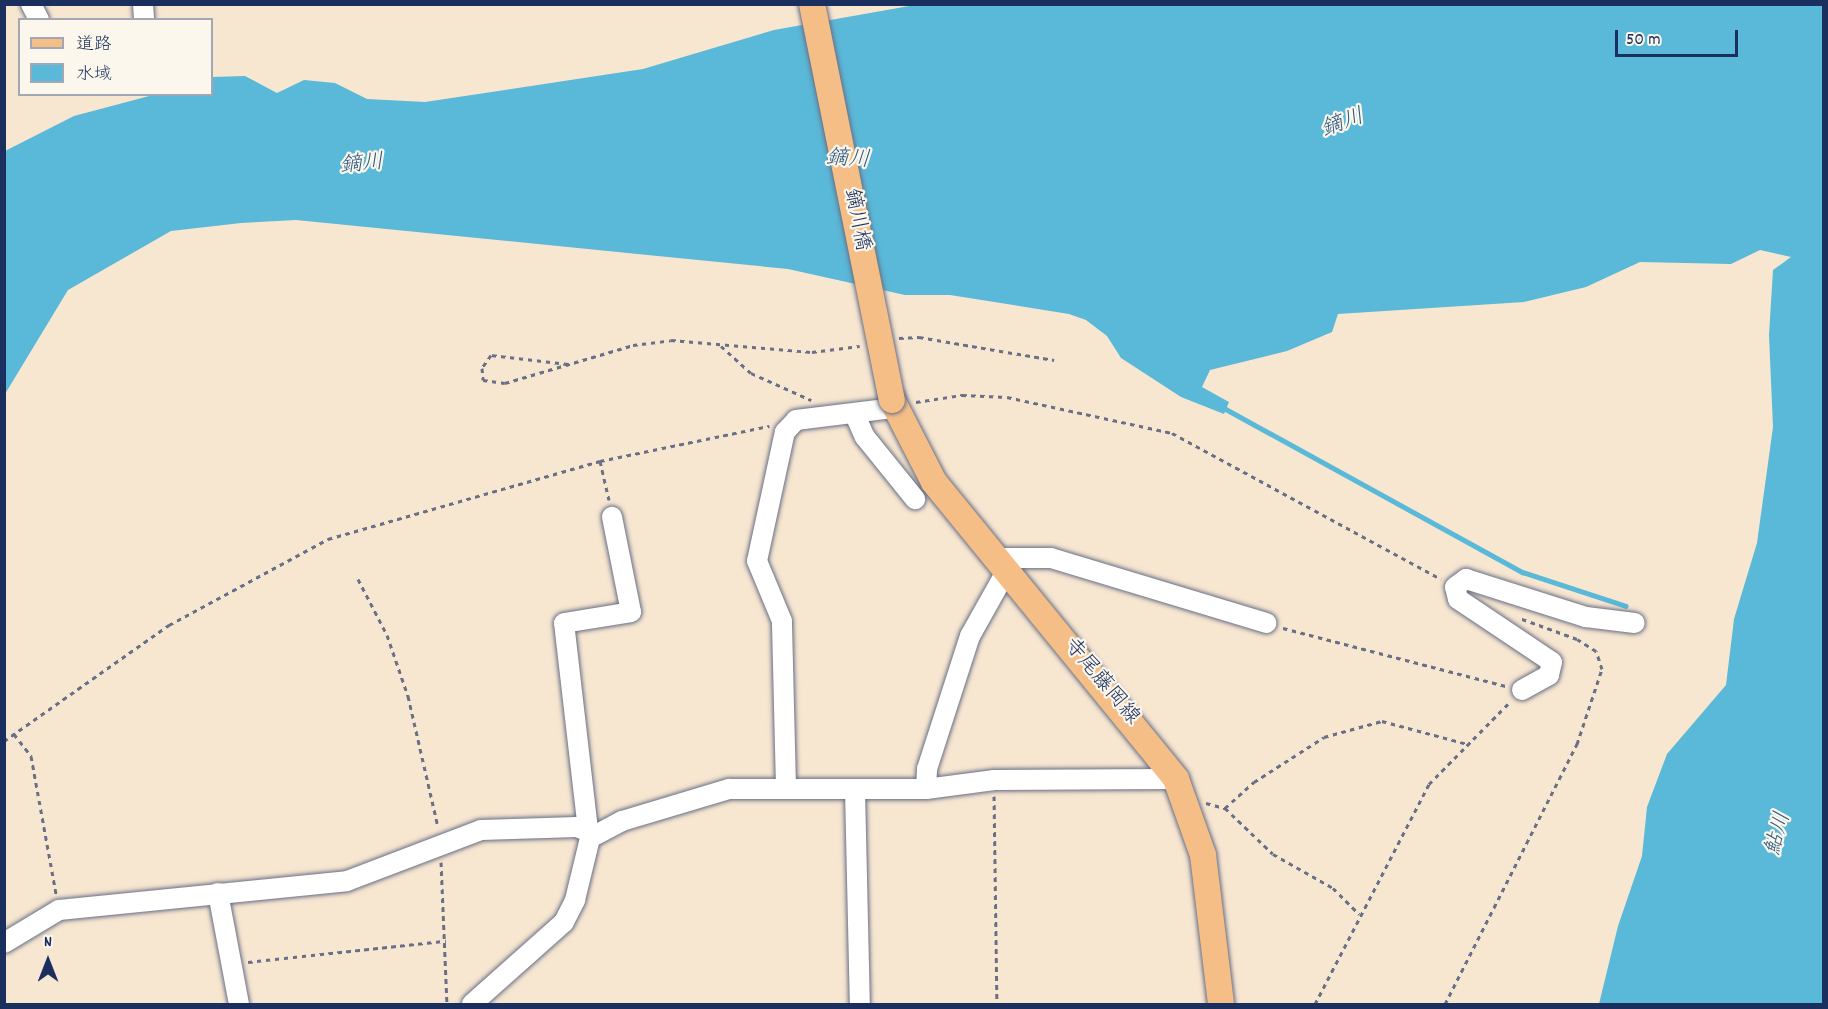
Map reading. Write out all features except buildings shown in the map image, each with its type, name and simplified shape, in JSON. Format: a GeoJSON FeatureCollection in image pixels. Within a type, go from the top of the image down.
{"type":"FeatureCollection","features":[{"type":"Feature","properties":{"kind":"main road","name":"鏑川橋"},"geometry":{"type":"LineString","coordinates":[[812,4],[893,404]]}},
{"type":"Feature","properties":{"kind":"main road","name":"寺尾藤岡線"},"geometry":{"type":"LineString","coordinates":[[893,404],[934,482],[1176,779],[1203,855],[1221,1005]]}},
{"type":"Feature","properties":{"kind":"street"},"geometry":{"type":"LineString","coordinates":[[31,4],[38,18]]}},
{"type":"Feature","properties":{"kind":"street"},"geometry":{"type":"LineString","coordinates":[[786,788],[782,621],[757,561],[762,523],[791,425],[855,415],[893,404]]}},
{"type":"Feature","properties":{"kind":"street"},"geometry":{"type":"LineString","coordinates":[[855,415],[865,437],[915,499]]}},
{"type":"Feature","properties":{"kind":"street"},"geometry":{"type":"LineString","coordinates":[[472,1005],[564,922],[591,832],[564,622],[631,612],[612,517]]}},
{"type":"Feature","properties":{"kind":"street"},"geometry":{"type":"LineString","coordinates":[[926,789],[927,769],[970,636],[1002,564],[1051,558],[1266,623]]}},
{"type":"Feature","properties":{"kind":"street"},"geometry":{"type":"LineString","coordinates":[[1522,690],[1549,675],[1552,662],[1458,599],[1455,587],[1466,579],[1586,616],[1635,623]]}},
{"type":"Feature","properties":{"kind":"street"},"geometry":{"type":"LineString","coordinates":[[4,943],[59,910],[347,881],[441,844],[502,827],[591,832],[729,789],[926,789],[994,780],[1176,779]]}},
{"type":"Feature","properties":{"kind":"street"},"geometry":{"type":"LineString","coordinates":[[855,790],[860,1005]]}},
{"type":"Feature","properties":{"kind":"street"},"geometry":{"type":"LineString","coordinates":[[218,893],[229,964],[239,1005]]}},
{"type":"Feature","properties":{"kind":"path"},"geometry":{"type":"LineString","coordinates":[[886,341],[919,337],[1054,360]]}},
{"type":"Feature","properties":{"kind":"path"},"geometry":{"type":"LineString","coordinates":[[568,364],[491,355],[482,368],[483,380],[505,382],[568,364],[671,340],[822,352],[865,345]]}},
{"type":"Feature","properties":{"kind":"path"},"geometry":{"type":"LineString","coordinates":[[720,345],[751,373],[817,402]]}},
{"type":"Feature","properties":{"kind":"path"},"geometry":{"type":"LineString","coordinates":[[893,404],[962,395],[1007,398],[1172,433],[1455,587]]}},
{"type":"Feature","properties":{"kind":"path"},"geometry":{"type":"LineString","coordinates":[[4,741],[169,625],[328,539],[600,461],[764,427]]}},
{"type":"Feature","properties":{"kind":"path"},"geometry":{"type":"LineString","coordinates":[[600,461],[606,489]]}},
{"type":"Feature","properties":{"kind":"path"},"geometry":{"type":"LineString","coordinates":[[358,579],[387,635],[408,696],[441,844],[447,1005]]}},
{"type":"Feature","properties":{"kind":"path"},"geometry":{"type":"LineString","coordinates":[[1445,1005],[1576,744],[1602,669],[1596,651],[1577,639],[1517,617]]}},
{"type":"Feature","properties":{"kind":"path"},"geometry":{"type":"LineString","coordinates":[[1266,623],[1522,690]]}},
{"type":"Feature","properties":{"kind":"path"},"geometry":{"type":"LineString","coordinates":[[1315,1005],[1359,914],[1429,784],[1522,690]]}},
{"type":"Feature","properties":{"kind":"path"},"geometry":{"type":"LineString","coordinates":[[1225,808],[1254,782],[1324,737],[1382,721],[1467,744]]}},
{"type":"Feature","properties":{"kind":"path"},"geometry":{"type":"LineString","coordinates":[[14,734],[32,756],[59,910]]}},
{"type":"Feature","properties":{"kind":"path"},"geometry":{"type":"LineString","coordinates":[[994,780],[997,1005]]}},
{"type":"Feature","properties":{"kind":"path"},"geometry":{"type":"LineString","coordinates":[[1186,803],[1225,808],[1273,854],[1333,888],[1359,914]]}},
{"type":"Feature","properties":{"kind":"path"},"geometry":{"type":"LineString","coordinates":[[229,964],[446,941]]}},
{"type":"Feature","properties":{"kind":"water"},"geometry":{"type":"Polygon","coordinates":[[[915,5],[1823,5],[1823,1004],[1599,1004],[1618,926],[1642,856],[1647,807],[1667,754],[1726,685],[1734,619],[1757,543],[1773,427],[1769,335],[1773,270],[1791,257],[1760,250],[1731,264],[1640,262],[1586,287],[1524,302],[1338,314],[1332,332],[1287,351],[1210,370],[1202,387],[1229,402],[1224,414],[1181,397],[1121,358],[1107,336],[1086,320],[1069,314],[950,295],[905,295],[788,269],[296,220],[241,223],[171,231],[68,290],[5,394],[5,151],[74,116],[149,96],[213,96],[213,77],[245,76],[277,93],[304,80],[335,83],[367,99],[425,102],[643,69],[774,30],[915,5]]]}},
{"type":"Feature","properties":{"kind":"waterway"},"geometry":{"type":"LineString","coordinates":[[1220,406],[1522,572],[1626,606]]}},
{"type":"Feature","properties":{"kind":"water label","name":"鏑川"},"geometry":{"type":"Point","coordinates":[1343,124]}},
{"type":"Feature","properties":{"kind":"water label","name":"鏑川"},"geometry":{"type":"Point","coordinates":[848,160]}},
{"type":"Feature","properties":{"kind":"water label","name":"鏑川"},"geometry":{"type":"Point","coordinates":[362,165]}},
{"type":"Feature","properties":{"kind":"water label","name":"鮎川"},"geometry":{"type":"Point","coordinates":[1779,834]}}]}
